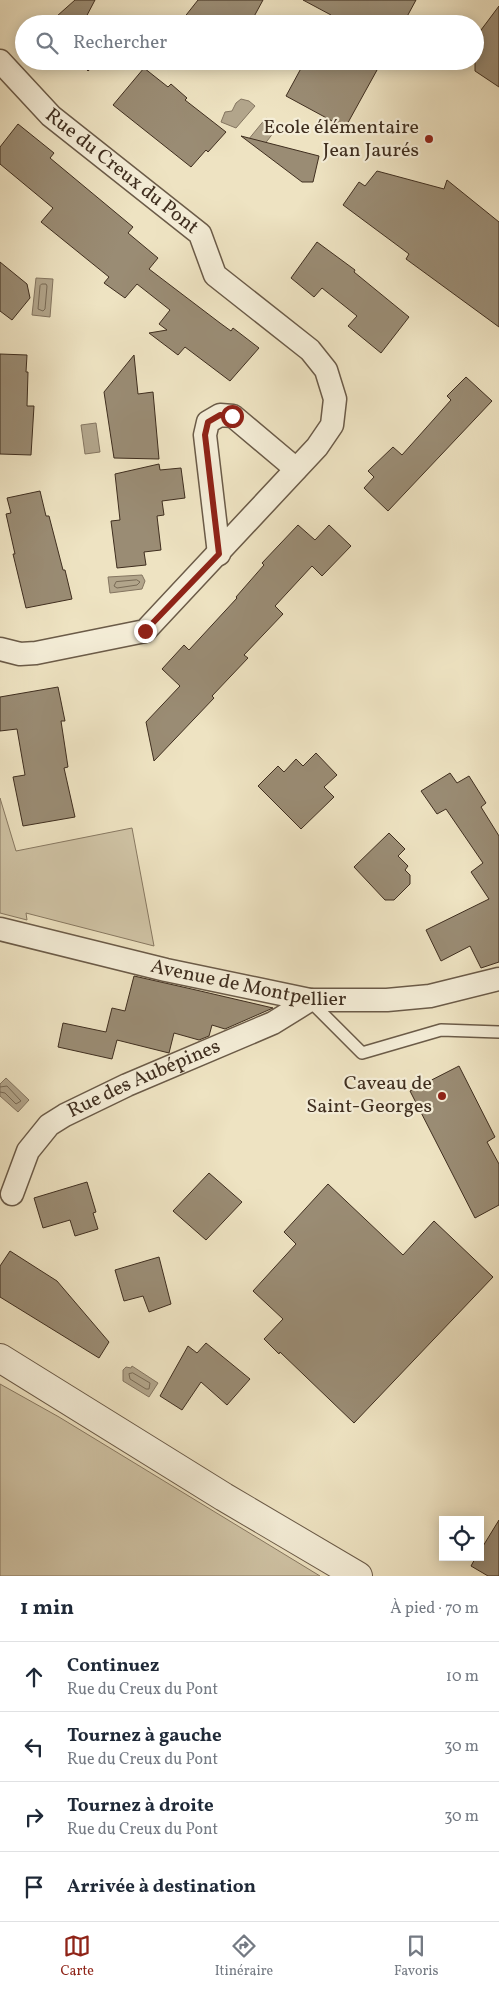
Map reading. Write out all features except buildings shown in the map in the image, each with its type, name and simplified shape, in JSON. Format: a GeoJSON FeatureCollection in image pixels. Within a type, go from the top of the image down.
{"type":"FeatureCollection","features":[{"type":"Feature","properties":{"kind":"street","name":"Rue du Creux du Pont"},"geometry":{"type":"LineString","coordinates":[[0,61],[51,116],[200,234],[215,275],[310,350],[326,370],[335,399],[332,425],[317,447],[145,631],[36,653],[20,654],[0,649]]}},
{"type":"Feature","properties":{"kind":"street"},"geometry":{"type":"LineString","coordinates":[[219,554],[205,435],[208,422],[220,415],[232,416],[296,469]]}},
{"type":"Feature","properties":{"kind":"street","name":"Avenue de Montpellier"},"geometry":{"type":"LineString","coordinates":[[0,929],[166,970],[310,1000],[387,1000],[430,996],[499,979]]}},
{"type":"Feature","properties":{"kind":"street","name":"Rue des Aubépines"},"geometry":{"type":"LineString","coordinates":[[12,1194],[28,1151],[49,1125],[65,1115],[127,1085],[273,1023],[310,1000]]}},
{"type":"Feature","properties":{"kind":"street"},"geometry":{"type":"LineString","coordinates":[[0,1358],[224,1497],[358,1576]]}},
{"type":"Feature","properties":{"kind":"lane"},"geometry":{"type":"LineString","coordinates":[[310,1000],[362,1053],[442,1030],[499,1032]]}},
{"type":"Feature","properties":{"kind":"shaded area"},"geometry":{"type":"Polygon","coordinates":[[[0,798],[16,851],[132,828],[154,946],[26,913],[27,920],[0,913],[0,798]]]}},
{"type":"Feature","properties":{"kind":"shaded area"},"geometry":{"type":"Polygon","coordinates":[[[0,1384],[59,1417],[320,1576],[0,1576],[0,1384]]]}},
{"type":"Feature","properties":{"kind":"water"},"geometry":{"type":"Polygon","coordinates":[[[241,99],[249,101],[255,106],[236,128],[221,122],[225,112],[232,111],[236,103],[241,99]]]}},
{"type":"Feature","properties":{"kind":"water"},"geometry":{"type":"Polygon","coordinates":[[[266,118],[278,127],[260,150],[248,140],[266,118]]]}},
{"type":"Feature","properties":{"kind":"water"},"geometry":{"type":"Polygon","coordinates":[[[36,278],[53,279],[50,317],[32,315],[36,278]]]}},
{"type":"Feature","properties":{"kind":"water"},"geometry":{"type":"Polygon","coordinates":[[[96,423],[100,452],[85,454],[81,425],[96,423]]]}},
{"type":"Feature","properties":{"kind":"water"},"geometry":{"type":"Polygon","coordinates":[[[142,575],[145,581],[142,589],[110,593],[108,577],[142,575]]]}},
{"type":"Feature","properties":{"kind":"water"},"geometry":{"type":"Polygon","coordinates":[[[6,1078],[29,1100],[18,1112],[0,1096],[0,1084],[6,1078]]]}},
{"type":"Feature","properties":{"kind":"water"},"geometry":{"type":"Polygon","coordinates":[[[132,1366],[158,1383],[149,1397],[123,1381],[123,1370],[126,1367],[131,1368],[132,1366]]]}},
{"type":"Feature","properties":{"kind":"place","name":"Ecole élémentaire Jean Jaurés"},"geometry":{"type":"Point","coordinates":[429,139]}},
{"type":"Feature","properties":{"kind":"place","name":"Caveau de Saint-Georges"},"geometry":{"type":"Point","coordinates":[442,1096]}},
{"type":"Feature","properties":{"kind":"route"},"geometry":{"type":"LineString","coordinates":[[145,631],[219,554],[205,435],[208,422],[220,415],[232,416]]}}]}
